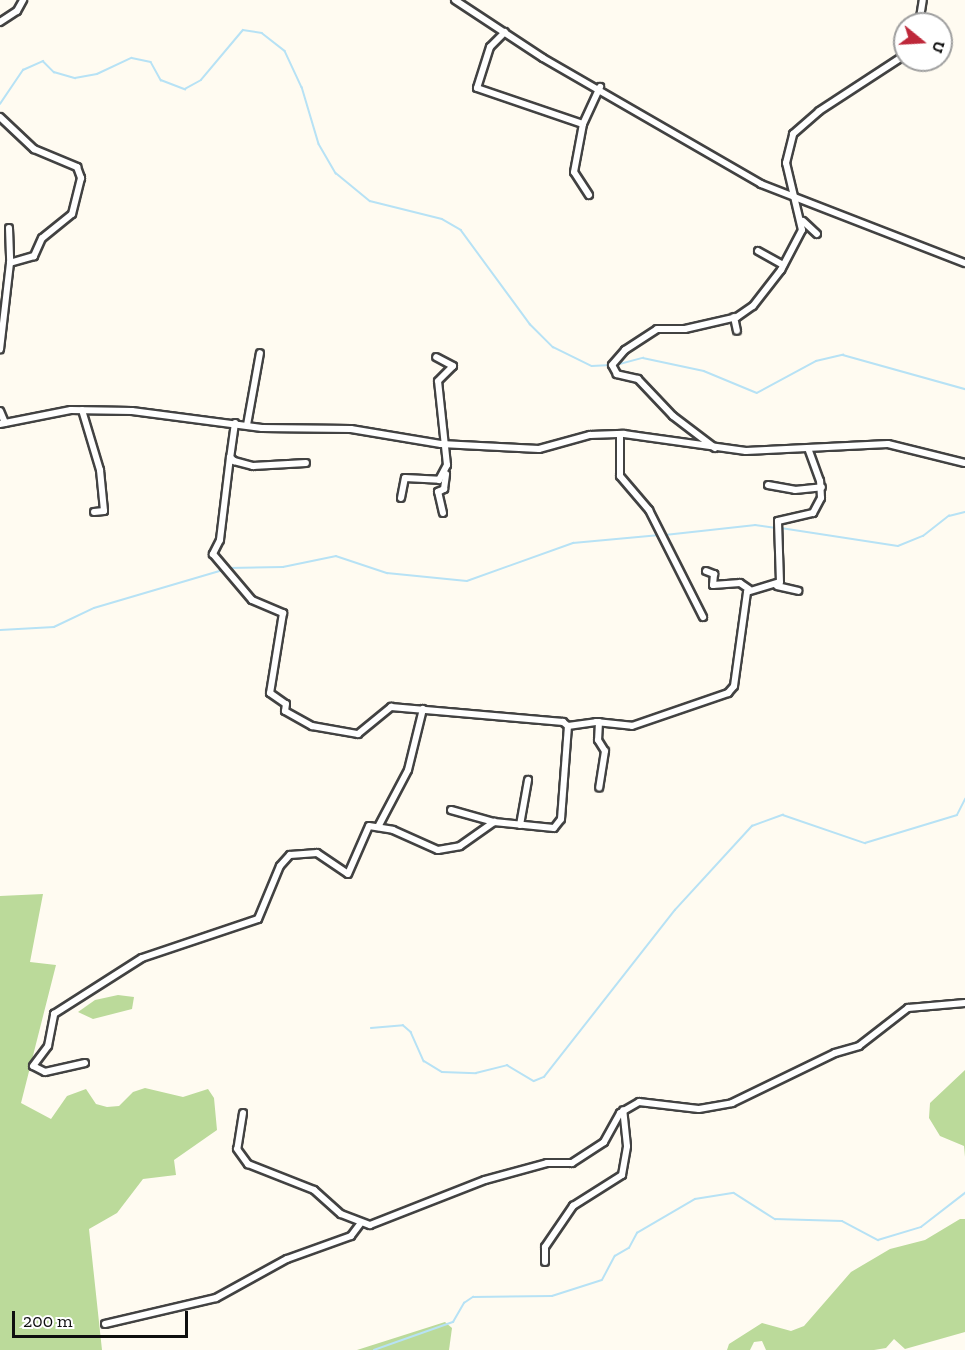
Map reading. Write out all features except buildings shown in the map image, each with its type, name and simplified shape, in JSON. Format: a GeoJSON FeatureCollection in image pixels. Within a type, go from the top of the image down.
{"type":"FeatureCollection","features":[{"type":"Feature","properties":{"kind":"street"},"geometry":{"type":"LineString","coordinates":[[0,22],[17,11],[23,0]]}},
{"type":"Feature","properties":{"kind":"street"},"geometry":{"type":"LineString","coordinates":[[456,0],[728,166],[794,197],[965,263]]}},
{"type":"Feature","properties":{"kind":"street"},"geometry":{"type":"LineString","coordinates":[[505,32],[490,47],[477,88],[583,124]]}},
{"type":"Feature","properties":{"kind":"street"},"geometry":{"type":"LineString","coordinates":[[817,234],[803,221],[794,197],[786,152],[793,134],[819,111],[893,63]]}},
{"type":"Feature","properties":{"kind":"street"},"geometry":{"type":"LineString","coordinates":[[589,195],[574,176],[583,124],[600,87]]}},
{"type":"Feature","properties":{"kind":"street"},"geometry":{"type":"LineString","coordinates":[[0,117],[34,149],[73,164],[81,173],[72,214],[42,238],[34,256],[10,263]]}},
{"type":"Feature","properties":{"kind":"street"},"geometry":{"type":"LineString","coordinates":[[716,449],[673,416],[638,379],[617,374],[612,365],[625,350],[657,329],[686,329],[734,317],[753,306],[783,265],[803,221]]}},
{"type":"Feature","properties":{"kind":"street"},"geometry":{"type":"LineString","coordinates":[[0,349],[10,263],[9,228]]}},
{"type":"Feature","properties":{"kind":"street"},"geometry":{"type":"LineString","coordinates":[[758,251],[783,265]]}},
{"type":"Feature","properties":{"kind":"street"},"geometry":{"type":"LineString","coordinates":[[734,317],[737,331]]}},
{"type":"Feature","properties":{"kind":"street"},"geometry":{"type":"LineString","coordinates":[[247,425],[260,353]]}},
{"type":"Feature","properties":{"kind":"street"},"geometry":{"type":"LineString","coordinates":[[436,357],[453,366],[438,381],[444,406],[441,444],[447,465],[444,489],[438,492],[443,513]]}},
{"type":"Feature","properties":{"kind":"street"},"geometry":{"type":"LineString","coordinates":[[82,410],[100,470],[104,511],[94,512]]}},
{"type":"Feature","properties":{"kind":"street"},"geometry":{"type":"LineString","coordinates":[[0,411],[3,423],[82,410],[247,425],[351,429],[441,444],[552,448],[590,435],[620,434],[716,449],[809,450],[888,444],[965,463]]}},
{"type":"Feature","properties":{"kind":"street"},"geometry":{"type":"LineString","coordinates":[[235,423],[220,540],[213,554],[252,600],[284,613],[270,693],[285,703],[288,713],[330,731],[360,734],[370,722],[381,720],[387,708],[423,709],[563,722],[568,726],[599,722],[639,726],[733,690],[748,589]]}},
{"type":"Feature","properties":{"kind":"street"},"geometry":{"type":"LineString","coordinates":[[620,434],[620,476],[650,510],[704,617]]}},
{"type":"Feature","properties":{"kind":"street"},"geometry":{"type":"LineString","coordinates":[[777,586],[781,577],[778,521],[813,513],[822,487],[809,450]]}},
{"type":"Feature","properties":{"kind":"street"},"geometry":{"type":"LineString","coordinates":[[230,457],[253,466],[306,463]]}},
{"type":"Feature","properties":{"kind":"street"},"geometry":{"type":"LineString","coordinates":[[401,498],[405,478],[440,480],[447,465]]}},
{"type":"Feature","properties":{"kind":"street"},"geometry":{"type":"LineString","coordinates":[[768,485],[795,490],[822,487]]}},
{"type":"Feature","properties":{"kind":"street"},"geometry":{"type":"LineString","coordinates":[[706,571],[714,574],[713,585],[740,583],[748,589],[777,586],[798,591]]}},
{"type":"Feature","properties":{"kind":"street"},"geometry":{"type":"LineString","coordinates":[[378,827],[408,770],[423,709]]}},
{"type":"Feature","properties":{"kind":"street"},"geometry":{"type":"LineString","coordinates":[[599,722],[598,740],[604,751],[599,788]]}},
{"type":"Feature","properties":{"kind":"street"},"geometry":{"type":"LineString","coordinates":[[451,810],[494,822],[546,829],[559,824],[568,726]]}},
{"type":"Feature","properties":{"kind":"street"},"geometry":{"type":"LineString","coordinates":[[520,825],[528,780]]}},
{"type":"Feature","properties":{"kind":"street"},"geometry":{"type":"LineString","coordinates":[[85,1063],[45,1072],[33,1066],[48,1046],[57,1012],[142,957],[258,919],[280,866],[290,855],[318,853],[348,874],[355,867],[366,828],[378,827],[424,847],[445,850],[460,846],[494,822]]}},
{"type":"Feature","properties":{"kind":"street"},"geometry":{"type":"LineString","coordinates":[[243,1113],[237,1149],[248,1164],[314,1190],[360,1224],[384,1222],[485,1180],[547,1163],[572,1163],[604,1142],[623,1110],[647,1102],[692,1109],[732,1103],[835,1053],[859,1046],[908,1008],[965,1003]]}},
{"type":"Feature","properties":{"kind":"street"},"geometry":{"type":"LineString","coordinates":[[545,1262],[545,1247],[573,1206],[622,1175],[627,1146],[623,1110]]}},
{"type":"Feature","properties":{"kind":"street"},"geometry":{"type":"LineString","coordinates":[[105,1324],[216,1298],[287,1259],[351,1236],[360,1224]]}},
{"type":"Feature","properties":{"kind":"green space"},"geometry":{"type":"Polygon","coordinates":[[[43,894],[30,962],[56,965],[21,1103],[51,1119],[67,1096],[86,1089],[96,1104],[107,1107],[119,1106],[133,1092],[145,1088],[183,1097],[208,1089],[214,1098],[217,1130],[174,1160],[176,1175],[143,1179],[117,1213],[89,1229],[102,1350],[0,1350],[0,896],[43,894]]]}},
{"type":"Feature","properties":{"kind":"green space"},"geometry":{"type":"Polygon","coordinates":[[[118,995],[134,997],[132,1009],[93,1019],[78,1012],[95,1000],[118,995]]]}},
{"type":"Feature","properties":{"kind":"green space"},"geometry":{"type":"Polygon","coordinates":[[[965,1070],[965,1157],[964,1146],[940,1136],[929,1118],[930,1103],[965,1070]]]}},
{"type":"Feature","properties":{"kind":"green space"},"geometry":{"type":"Polygon","coordinates":[[[960,1219],[965,1219],[965,1332],[905,1349],[894,1339],[886,1348],[874,1350],[766,1350],[762,1341],[754,1342],[750,1350],[727,1350],[729,1344],[762,1323],[791,1331],[804,1326],[851,1272],[890,1249],[925,1240],[960,1219]]]}},
{"type":"Feature","properties":{"kind":"green space"},"geometry":{"type":"Polygon","coordinates":[[[445,1322],[452,1328],[449,1350],[357,1350],[445,1322]]]}},
{"type":"Feature","properties":{"kind":"waterway"},"geometry":{"type":"LineString","coordinates":[[0,104],[23,70],[43,61],[54,72],[75,78],[97,74],[132,58],[151,62],[161,80],[185,89],[201,80],[243,30],[262,33],[285,51],[302,87],[319,144],[336,173],[370,201],[442,219],[461,230],[530,324],[553,347],[592,366],[611,365]]}},
{"type":"Feature","properties":{"kind":"waterway"},"geometry":{"type":"LineString","coordinates":[[616,365],[643,358],[704,371],[757,393],[816,361],[843,355],[965,389]]}},
{"type":"Feature","properties":{"kind":"waterway"},"geometry":{"type":"LineString","coordinates":[[781,528],[898,546],[923,536],[949,516],[965,512]]}},
{"type":"Feature","properties":{"kind":"waterway"},"geometry":{"type":"LineString","coordinates":[[665,535],[755,525],[776,528]]}},
{"type":"Feature","properties":{"kind":"waterway"},"geometry":{"type":"LineString","coordinates":[[227,568],[283,567],[336,556],[387,573],[467,581],[573,543],[660,535]]}},
{"type":"Feature","properties":{"kind":"waterway"},"geometry":{"type":"LineString","coordinates":[[0,630],[54,627],[94,608],[223,570]]}},
{"type":"Feature","properties":{"kind":"waterway"},"geometry":{"type":"LineString","coordinates":[[371,1028],[403,1025],[411,1032],[424,1061],[442,1072],[476,1073],[507,1065],[534,1081],[544,1077],[675,910],[752,826],[783,815],[865,843],[957,815],[965,799]]}},
{"type":"Feature","properties":{"kind":"waterway"},"geometry":{"type":"LineString","coordinates":[[374,1350],[453,1322],[464,1303],[473,1297],[552,1296],[602,1280],[615,1256],[629,1248],[637,1233],[695,1199],[734,1193],[775,1219],[842,1221],[878,1240],[921,1227],[965,1193]]}}]}
